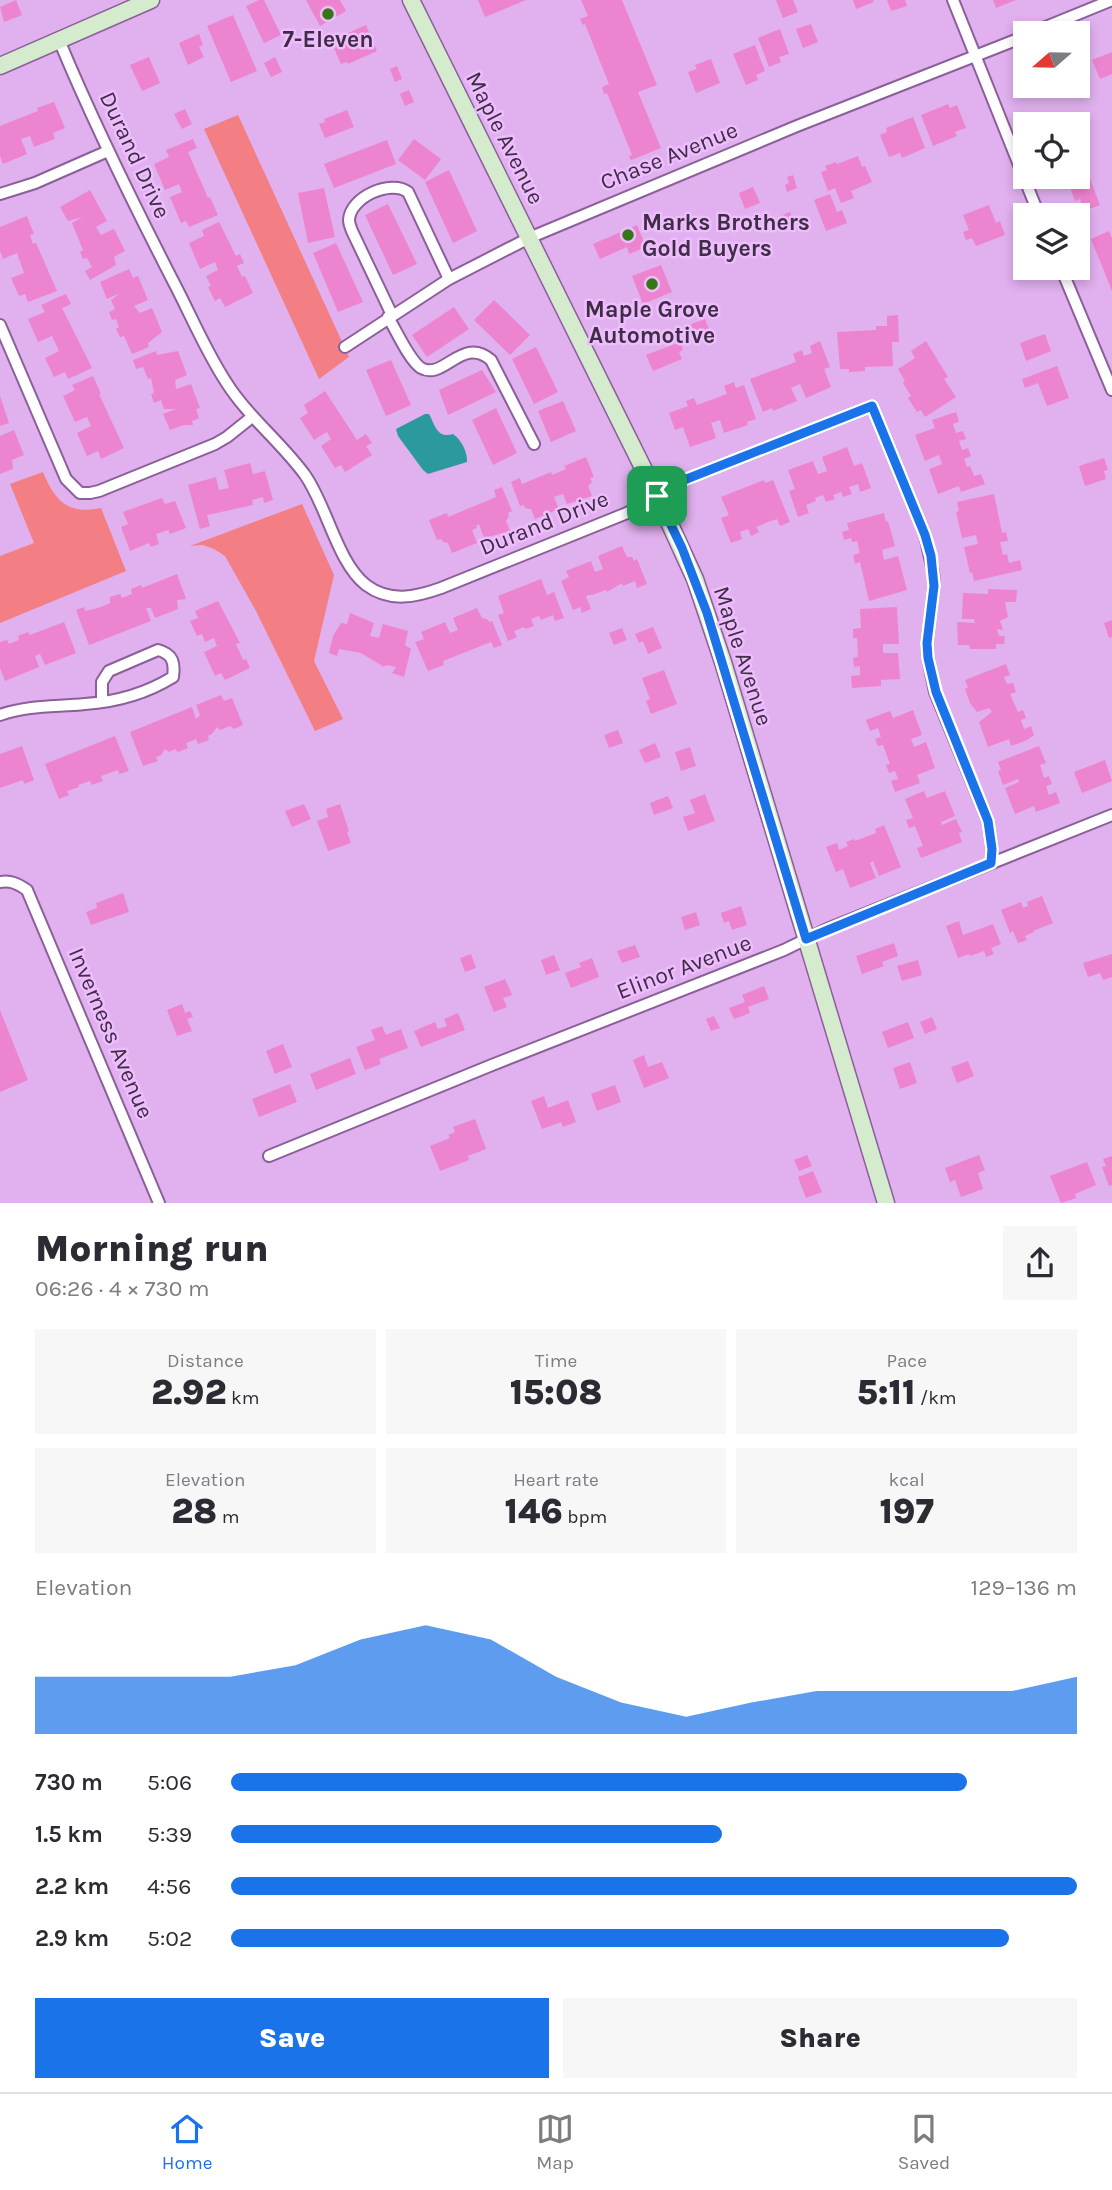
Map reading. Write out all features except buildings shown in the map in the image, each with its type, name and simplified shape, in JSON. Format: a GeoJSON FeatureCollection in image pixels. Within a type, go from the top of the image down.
{"type":"FeatureCollection","features":[{"type":"Feature","properties":{"kind":"main road"},"geometry":{"type":"LineString","coordinates":[[0,66],[151,0]]}},
{"type":"Feature","properties":{"kind":"main road","name":"Maple Avenue"},"geometry":{"type":"LineString","coordinates":[[411,0],[682,548],[707,613],[886,1203]]}},
{"type":"Feature","properties":{"kind":"street"},"geometry":{"type":"LineString","coordinates":[[953,0],[1034,203]]}},
{"type":"Feature","properties":{"kind":"street"},"geometry":{"type":"LineString","coordinates":[[1060,21],[1112,0]]}},
{"type":"Feature","properties":{"kind":"street","name":"Durand Drive"},"geometry":{"type":"LineString","coordinates":[[59,40],[108,151],[224,380],[252,417],[286,451],[306,476],[352,570],[373,590],[393,597],[413,597],[441,588],[627,513],[684,480],[872,406],[928,545],[934,586],[927,643],[930,673],[988,821],[991,863]]}},
{"type":"Feature","properties":{"kind":"street","name":"Chase Avenue"},"geometry":{"type":"LineString","coordinates":[[345,347],[449,279],[529,238],[797,126],[1013,41]]}},
{"type":"Feature","properties":{"kind":"street"},"geometry":{"type":"LineString","coordinates":[[0,194],[35,183],[108,151]]}},
{"type":"Feature","properties":{"kind":"street"},"geometry":{"type":"LineString","coordinates":[[449,279],[408,192],[397,187],[385,188],[360,201],[351,212],[349,220],[357,244],[412,357],[424,369],[433,369],[471,352],[485,355],[491,360],[534,444]]}},
{"type":"Feature","properties":{"kind":"street"},"geometry":{"type":"LineString","coordinates":[[1066,280],[1112,390]]}},
{"type":"Feature","properties":{"kind":"street"},"geometry":{"type":"LineString","coordinates":[[0,325],[66,478],[80,493],[99,491],[215,443],[252,417]]}},
{"type":"Feature","properties":{"kind":"street"},"geometry":{"type":"LineString","coordinates":[[0,715],[26,707],[102,702],[134,694],[173,677],[173,659],[159,650],[109,671],[102,682],[102,702]]}},
{"type":"Feature","properties":{"kind":"street","name":"Elinor Avenue"},"geometry":{"type":"LineString","coordinates":[[269,1156],[772,956],[806,939],[1112,815]]}},
{"type":"Feature","properties":{"kind":"street","name":"Inverness Avenue"},"geometry":{"type":"LineString","coordinates":[[0,881],[18,883],[27,890],[159,1203]]}},
{"type":"Feature","properties":{"kind":"shaded area"},"geometry":{"type":"Polygon","coordinates":[[[238,115],[349,357],[319,379],[204,129],[238,115]]]}},
{"type":"Feature","properties":{"kind":"shaded area"},"geometry":{"type":"Polygon","coordinates":[[[429,414],[440,433],[453,434],[459,439],[467,462],[428,474],[423,470],[398,436],[396,429],[429,414]]]}},
{"type":"Feature","properties":{"kind":"shaded area"},"geometry":{"type":"Polygon","coordinates":[[[43,472],[52,491],[64,504],[80,509],[101,508],[126,571],[0,623],[0,556],[34,543],[10,484],[43,472]]]}},
{"type":"Feature","properties":{"kind":"shaded area"},"geometry":{"type":"Polygon","coordinates":[[[302,504],[334,575],[314,661],[343,719],[315,731],[256,611],[225,556],[203,545],[190,546],[302,504]]]}},
{"type":"Feature","properties":{"kind":"place","name":"7-Eleven"},"geometry":{"type":"Point","coordinates":[328,14]}},
{"type":"Feature","properties":{"kind":"place","name":"Marks Brothers Gold Buyers"},"geometry":{"type":"Point","coordinates":[628,235]}},
{"type":"Feature","properties":{"kind":"place","name":"Maple Grove Automotive"},"geometry":{"type":"Point","coordinates":[652,284]}},
{"type":"Feature","properties":{"kind":"route"},"geometry":{"type":"LineString","coordinates":[[872,406],[925,535],[931,556],[934,586],[927,643],[930,673],[988,821],[991,863],[806,939],[707,613],[682,548],[657,496],[684,480],[872,406]]}}]}
